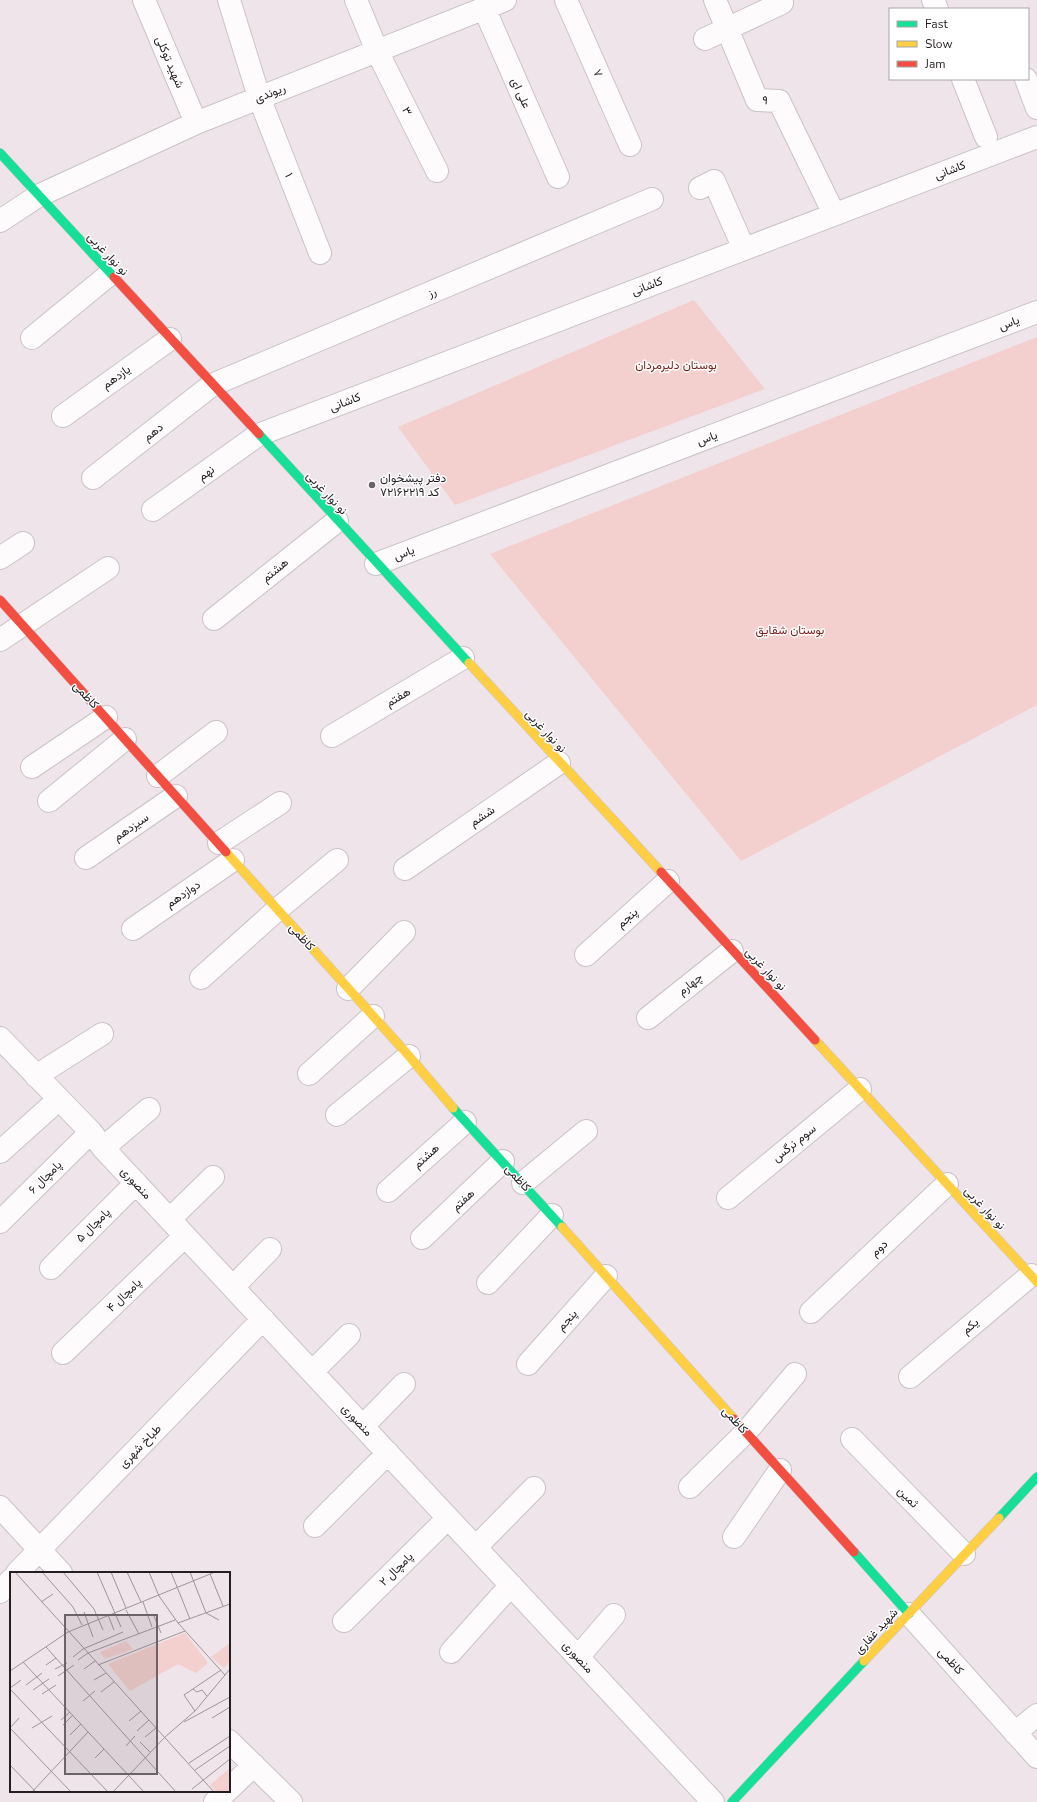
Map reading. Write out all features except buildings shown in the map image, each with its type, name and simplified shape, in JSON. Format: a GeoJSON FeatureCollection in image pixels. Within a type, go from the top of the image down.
{"type":"FeatureCollection","features":[{"type":"Feature","properties":{"kind":"street","name":"شهید توکلی"},"geometry":{"type":"LineString","coordinates":[[144,0],[196,123]]}},
{"type":"Feature","properties":{"kind":"street","name":"۱"},"geometry":{"type":"LineString","coordinates":[[229,0],[259,97],[320,253]]}},
{"type":"Feature","properties":{"kind":"street","name":"۳"},"geometry":{"type":"LineString","coordinates":[[356,0],[377,51],[437,171]]}},
{"type":"Feature","properties":{"kind":"street","name":"ریوندی"},"geometry":{"type":"LineString","coordinates":[[0,221],[38,196],[196,123],[505,0]]}},
{"type":"Feature","properties":{"kind":"street","name":"۷"},"geometry":{"type":"LineString","coordinates":[[566,0],[630,145]]}},
{"type":"Feature","properties":{"kind":"street","name":"۹"},"geometry":{"type":"LineString","coordinates":[[715,0],[757,100],[779,101],[834,214]]}},
{"type":"Feature","properties":{"kind":"street"},"geometry":{"type":"LineString","coordinates":[[705,39],[782,3]]}},
{"type":"Feature","properties":{"kind":"street","name":"علی ای"},"geometry":{"type":"LineString","coordinates":[[484,8],[558,177]]}},
{"type":"Feature","properties":{"kind":"street"},"geometry":{"type":"LineString","coordinates":[[963,80],[986,137]]}},
{"type":"Feature","properties":{"kind":"street"},"geometry":{"type":"LineString","coordinates":[[1026,80],[1037,108]]}},
{"type":"Feature","properties":{"kind":"street","name":"کاشانی"},"geometry":{"type":"LineString","coordinates":[[258,435],[1037,137]]}},
{"type":"Feature","properties":{"kind":"street","name":"نو نوار غربی"},"geometry":{"type":"LineString","coordinates":[[0,153],[1034,1279]]}},
{"type":"Feature","properties":{"kind":"street"},"geometry":{"type":"LineString","coordinates":[[700,188],[714,181],[744,249]]}},
{"type":"Feature","properties":{"kind":"street","name":"رز"},"geometry":{"type":"LineString","coordinates":[[212,385],[652,199]]}},
{"type":"Feature","properties":{"kind":"street"},"geometry":{"type":"LineString","coordinates":[[32,338],[110,274]]}},
{"type":"Feature","properties":{"kind":"street","name":"یاس"},"geometry":{"type":"LineString","coordinates":[[376,564],[1037,312]]}},
{"type":"Feature","properties":{"kind":"street","name":"یازدهم"},"geometry":{"type":"LineString","coordinates":[[63,416],[170,339]]}},
{"type":"Feature","properties":{"kind":"street","name":"دهم"},"geometry":{"type":"LineString","coordinates":[[93,478],[212,385]]}},
{"type":"Feature","properties":{"kind":"street","name":"نهم"},"geometry":{"type":"LineString","coordinates":[[154,510],[258,435]]}},
{"type":"Feature","properties":{"kind":"street","name":"هشتم"},"geometry":{"type":"LineString","coordinates":[[214,619],[337,521]]}},
{"type":"Feature","properties":{"kind":"street"},"geometry":{"type":"LineString","coordinates":[[0,558],[22,543]]}},
{"type":"Feature","properties":{"kind":"street"},"geometry":{"type":"LineString","coordinates":[[0,640],[108,568]]}},
{"type":"Feature","properties":{"kind":"street","name":"کاظمی"},"geometry":{"type":"LineString","coordinates":[[0,600],[409,1056],[465,1122],[552,1215],[1037,1757]]}},
{"type":"Feature","properties":{"kind":"street","name":"هفتم"},"geometry":{"type":"LineString","coordinates":[[332,736],[464,658]]}},
{"type":"Feature","properties":{"kind":"street"},"geometry":{"type":"LineString","coordinates":[[32,767],[106,717]]}},
{"type":"Feature","properties":{"kind":"street"},"geometry":{"type":"LineString","coordinates":[[158,776],[216,732]]}},
{"type":"Feature","properties":{"kind":"street"},"geometry":{"type":"LineString","coordinates":[[49,801],[125,739]]}},
{"type":"Feature","properties":{"kind":"street","name":"ششم"},"geometry":{"type":"LineString","coordinates":[[405,869],[560,763]]}},
{"type":"Feature","properties":{"kind":"street","name":"سیزدهم"},"geometry":{"type":"LineString","coordinates":[[86,858],[176,796]]}},
{"type":"Feature","properties":{"kind":"street"},"geometry":{"type":"LineString","coordinates":[[218,843],[280,802]]}},
{"type":"Feature","properties":{"kind":"street","name":"دوازدهم"},"geometry":{"type":"LineString","coordinates":[[133,929],[233,860]]}},
{"type":"Feature","properties":{"kind":"street"},"geometry":{"type":"LineString","coordinates":[[202,978],[278,909],[337,860]]}},
{"type":"Feature","properties":{"kind":"street","name":"پنجم"},"geometry":{"type":"LineString","coordinates":[[586,955],[668,881]]}},
{"type":"Feature","properties":{"kind":"street"},"geometry":{"type":"LineString","coordinates":[[348,989],[404,932]]}},
{"type":"Feature","properties":{"kind":"street","name":"چهارم"},"geometry":{"type":"LineString","coordinates":[[648,1018],[732,951]]}},
{"type":"Feature","properties":{"kind":"street"},"geometry":{"type":"LineString","coordinates":[[309,1074],[373,1016]]}},
{"type":"Feature","properties":{"kind":"street"},"geometry":{"type":"LineString","coordinates":[[36,1076],[102,1034]]}},
{"type":"Feature","properties":{"kind":"street","name":"منصوری"},"geometry":{"type":"LineString","coordinates":[[0,1038],[97,1140],[713,1802]]}},
{"type":"Feature","properties":{"kind":"street"},"geometry":{"type":"LineString","coordinates":[[337,1115],[409,1056]]}},
{"type":"Feature","properties":{"kind":"street","name":"سوم نرگس"},"geometry":{"type":"LineString","coordinates":[[728,1198],[860,1089]]}},
{"type":"Feature","properties":{"kind":"street"},"geometry":{"type":"LineString","coordinates":[[0,1152],[58,1100]]}},
{"type":"Feature","properties":{"kind":"street","name":"۶ پامچال"},"geometry":{"type":"LineString","coordinates":[[0,1222],[97,1140],[149,1109]]}},
{"type":"Feature","properties":{"kind":"street","name":"هشتم"},"geometry":{"type":"LineString","coordinates":[[388,1191],[465,1122]]}},
{"type":"Feature","properties":{"kind":"street"},"geometry":{"type":"LineString","coordinates":[[523,1183],[586,1131]]}},
{"type":"Feature","properties":{"kind":"street","name":"هفتم"},"geometry":{"type":"LineString","coordinates":[[422,1238],[503,1161]]}},
{"type":"Feature","properties":{"kind":"street"},"geometry":{"type":"LineString","coordinates":[[170,1219],[213,1177]]}},
{"type":"Feature","properties":{"kind":"street","name":"۵ پامچال"},"geometry":{"type":"LineString","coordinates":[[51,1268],[136,1183]]}},
{"type":"Feature","properties":{"kind":"street","name":"دوم"},"geometry":{"type":"LineString","coordinates":[[811,1312],[947,1184]]}},
{"type":"Feature","properties":{"kind":"street"},"geometry":{"type":"LineString","coordinates":[[488,1283],[552,1215]]}},
{"type":"Feature","properties":{"kind":"street","name":"پامچال ۴"},"geometry":{"type":"LineString","coordinates":[[63,1353],[185,1236]]}},
{"type":"Feature","properties":{"kind":"street"},"geometry":{"type":"LineString","coordinates":[[233,1287],[270,1249]]}},
{"type":"Feature","properties":{"kind":"street","name":"پنجم"},"geometry":{"type":"LineString","coordinates":[[528,1364],[606,1276]]}},
{"type":"Feature","properties":{"kind":"street","name":"یکم"},"geometry":{"type":"LineString","coordinates":[[910,1377],[1034,1279]]}},
{"type":"Feature","properties":{"kind":"street","name":"طباخ شهری"},"geometry":{"type":"LineString","coordinates":[[18,1572],[262,1319]]}},
{"type":"Feature","properties":{"kind":"street"},"geometry":{"type":"LineString","coordinates":[[312,1372],[349,1335]]}},
{"type":"Feature","properties":{"kind":"street"},"geometry":{"type":"LineString","coordinates":[[690,1487],[746,1432],[795,1374]]}},
{"type":"Feature","properties":{"kind":"street"},"geometry":{"type":"LineString","coordinates":[[362,1426],[404,1384]]}},
{"type":"Feature","properties":{"kind":"street","name":"ثمین"},"geometry":{"type":"LineString","coordinates":[[852,1439],[964,1554]]}},
{"type":"Feature","properties":{"kind":"street"},"geometry":{"type":"LineString","coordinates":[[315,1526],[388,1453]]}},
{"type":"Feature","properties":{"kind":"street"},"geometry":{"type":"LineString","coordinates":[[734,1537],[780,1470]]}},
{"type":"Feature","properties":{"kind":"street","name":"شهید غفاری"},"geometry":{"type":"LineString","coordinates":[[732,1802],[1037,1477]]}},
{"type":"Feature","properties":{"kind":"street"},"geometry":{"type":"LineString","coordinates":[[476,1547],[534,1488]]}},
{"type":"Feature","properties":{"kind":"street"},"geometry":{"type":"LineString","coordinates":[[0,1507],[60,1572]]}},
{"type":"Feature","properties":{"kind":"street","name":"۲ پامچال"},"geometry":{"type":"LineString","coordinates":[[344,1621],[448,1518]]}},
{"type":"Feature","properties":{"kind":"street"},"geometry":{"type":"LineString","coordinates":[[0,1592],[10,1581]]}},
{"type":"Feature","properties":{"kind":"street"},"geometry":{"type":"LineString","coordinates":[[451,1652],[511,1585]]}},
{"type":"Feature","properties":{"kind":"street"},"geometry":{"type":"LineString","coordinates":[[578,1657],[614,1615]]}},
{"type":"Feature","properties":{"kind":"street"},"geometry":{"type":"LineString","coordinates":[[1015,1733],[1037,1715]]}},
{"type":"Feature","properties":{"kind":"street"},"geometry":{"type":"LineString","coordinates":[[230,1742],[291,1802]]}},
{"type":"Feature","properties":{"kind":"street"},"geometry":{"type":"LineString","coordinates":[[230,1788],[254,1765]]}},
{"type":"Feature","properties":{"kind":"street"},"geometry":{"type":"LineString","coordinates":[[215,1802],[225,1792]]}},
{"type":"Feature","properties":{"kind":"green space","name":"بوستان دلیرمردان"},"geometry":{"type":"Polygon","coordinates":[[[694,300],[765,389],[455,505],[398,427],[694,300]]]}},
{"type":"Feature","properties":{"kind":"green space","name":"بوستان شقایق"},"geometry":{"type":"Polygon","coordinates":[[[1037,337],[1037,705],[741,861],[490,554],[1037,337]]]}},
{"type":"Feature","properties":{"kind":"traffic: fast"},"geometry":{"type":"LineString","coordinates":[[0,153],[114,277]]}},
{"type":"Feature","properties":{"kind":"traffic: fast"},"geometry":{"type":"LineString","coordinates":[[259,434],[469,663]]}},
{"type":"Feature","properties":{"kind":"traffic: fast"},"geometry":{"type":"LineString","coordinates":[[453,1108],[562,1227]]}},
{"type":"Feature","properties":{"kind":"traffic: fast"},"geometry":{"type":"LineString","coordinates":[[999,1518],[1037,1477]]}},
{"type":"Feature","properties":{"kind":"traffic: fast"},"geometry":{"type":"LineString","coordinates":[[854,1552],[909,1614]]}},
{"type":"Feature","properties":{"kind":"traffic: fast"},"geometry":{"type":"LineString","coordinates":[[732,1802],[864,1661]]}},
{"type":"Feature","properties":{"kind":"traffic: slow"},"geometry":{"type":"LineString","coordinates":[[469,663],[661,872]]}},
{"type":"Feature","properties":{"kind":"traffic: slow"},"geometry":{"type":"LineString","coordinates":[[226,852],[409,1056],[453,1108]]}},
{"type":"Feature","properties":{"kind":"traffic: slow"},"geometry":{"type":"LineString","coordinates":[[815,1040],[1037,1282]]}},
{"type":"Feature","properties":{"kind":"traffic: slow"},"geometry":{"type":"LineString","coordinates":[[562,1227],[734,1419]]}},
{"type":"Feature","properties":{"kind":"traffic: slow"},"geometry":{"type":"LineString","coordinates":[[864,1661],[999,1518]]}},
{"type":"Feature","properties":{"kind":"traffic: jam"},"geometry":{"type":"LineString","coordinates":[[114,277],[259,434]]}},
{"type":"Feature","properties":{"kind":"traffic: jam"},"geometry":{"type":"LineString","coordinates":[[0,600],[226,852]]}},
{"type":"Feature","properties":{"kind":"traffic: jam"},"geometry":{"type":"LineString","coordinates":[[661,872],[815,1040]]}},
{"type":"Feature","properties":{"kind":"traffic: jam"},"geometry":{"type":"LineString","coordinates":[[734,1419],[854,1552]]}},
{"type":"Feature","properties":{"kind":"place","name":"دفتر پیشخوان کد ۷۲۱۶۲۲۱۹"},"geometry":{"type":"Point","coordinates":[372,485]}}]}
